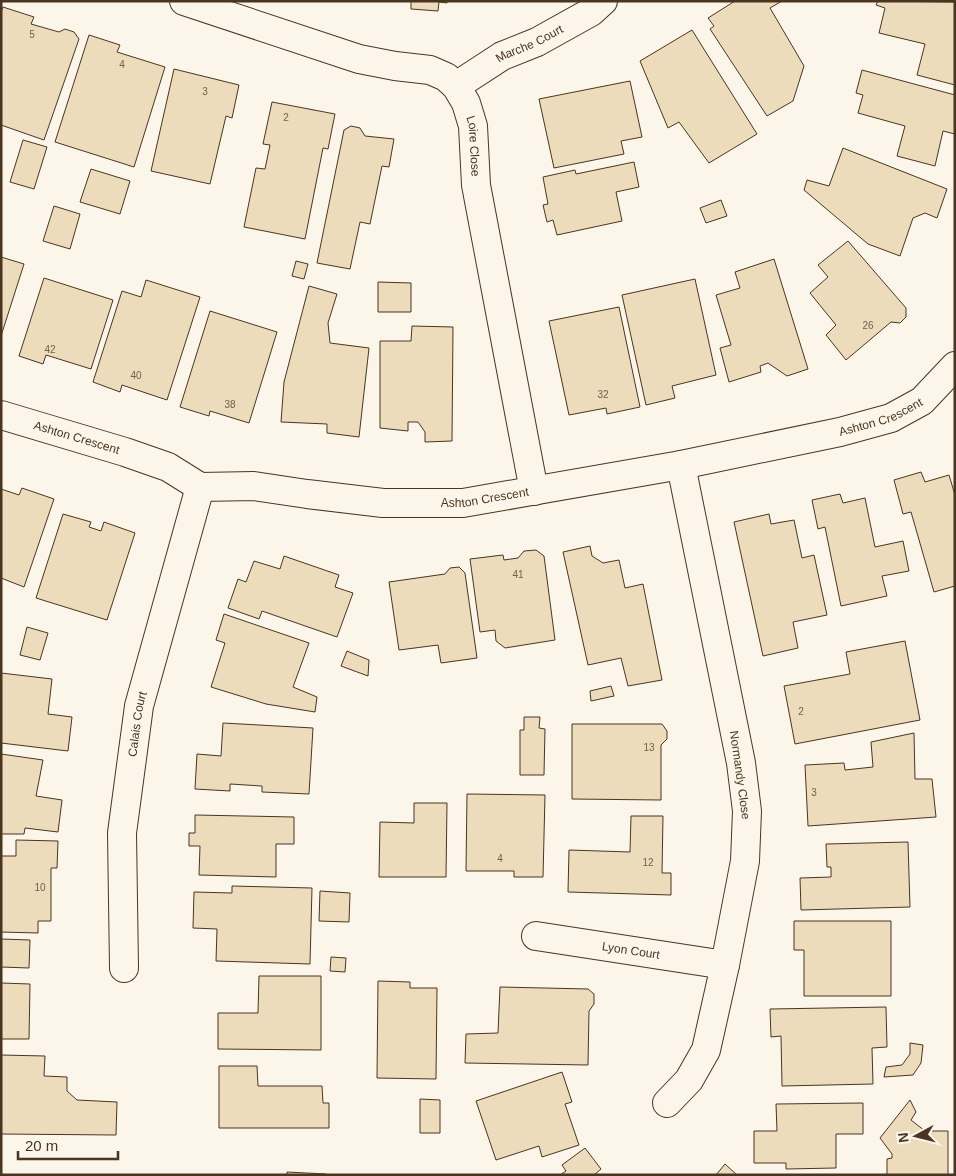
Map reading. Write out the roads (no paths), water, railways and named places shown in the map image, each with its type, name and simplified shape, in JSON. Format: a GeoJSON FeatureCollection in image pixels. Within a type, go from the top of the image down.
{"type":"FeatureCollection","features":[{"type":"Feature","properties":{"kind":"street","name":"Loire Close"},"geometry":{"type":"LineString","coordinates":[[184,1],[359,59],[394,66],[430,70],[446,77],[456,86],[466,103],[473,126],[476,185],[534,491]]}},
{"type":"Feature","properties":{"kind":"street","name":"Marche Court"},"geometry":{"type":"LineString","coordinates":[[456,86],[502,56],[538,42],[591,12],[603,1]]}},
{"type":"Feature","properties":{"kind":"street","name":"Ashton Crescent"},"geometry":{"type":"LineString","coordinates":[[1,415],[125,452],[168,467],[200,487],[254,486],[383,503],[463,503],[681,465],[840,432],[891,418],[922,401],[954,368]]}},
{"type":"Feature","properties":{"kind":"street","name":"Normandy Close"},"geometry":{"type":"LineString","coordinates":[[667,1103],[689,1080],[706,1050],[726,965],[745,861],[747,812],[740,763],[681,465]]}},
{"type":"Feature","properties":{"kind":"street","name":"Calais Court"},"geometry":{"type":"LineString","coordinates":[[124,968],[122,833],[139,706],[200,487]]}},
{"type":"Feature","properties":{"kind":"street","name":"Lyon Court"},"geometry":{"type":"LineString","coordinates":[[536,936],[726,965]]}}]}
